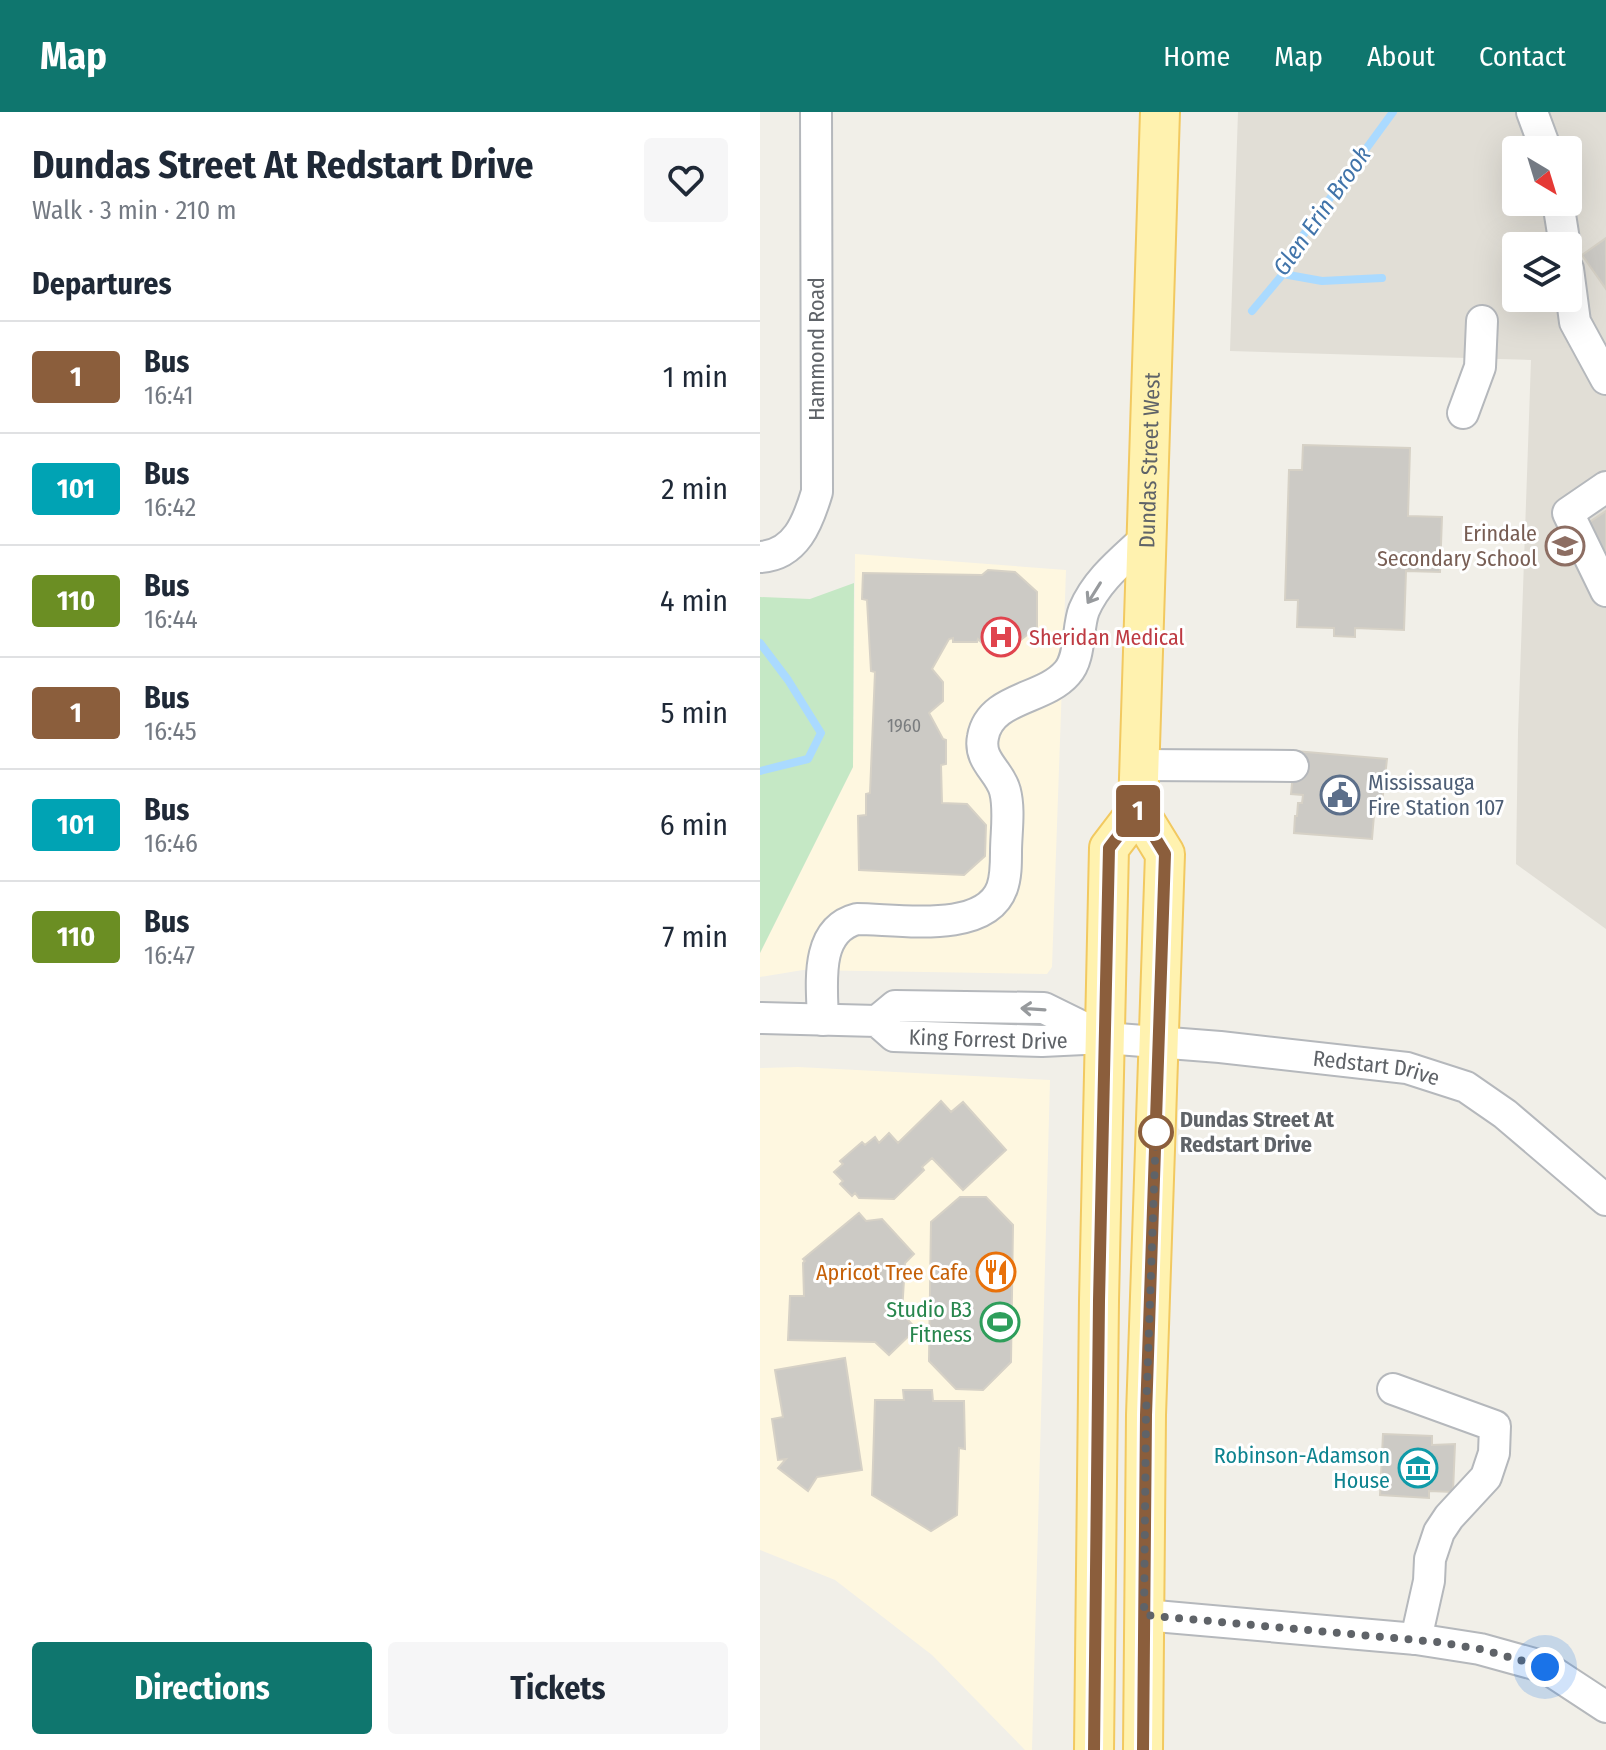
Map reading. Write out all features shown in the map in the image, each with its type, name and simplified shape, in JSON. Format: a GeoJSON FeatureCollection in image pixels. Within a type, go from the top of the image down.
{"type":"FeatureCollection","features":[{"type":"Feature","properties":{"kind":"main road","name":"Dundas Street West"},"geometry":{"type":"LineString","coordinates":[[1138,810],[1160,112]]}},
{"type":"Feature","properties":{"kind":"main road"},"geometry":{"type":"LineString","coordinates":[[1094,1750],[1109,848],[1138,810],[1165,854],[1146,1415],[1143,1750]]}},
{"type":"Feature","properties":{"kind":"street","name":"Hammond Road"},"geometry":{"type":"LineString","coordinates":[[760,557],[783,550],[798,538],[809,520],[817,492],[816,112]]}},
{"type":"Feature","properties":{"kind":"street"},"geometry":{"type":"LineString","coordinates":[[1532,112],[1541,136]]}},
{"type":"Feature","properties":{"kind":"street"},"geometry":{"type":"LineString","coordinates":[[1574,312],[1575,322],[1606,379]]}},
{"type":"Feature","properties":{"kind":"street"},"geometry":{"type":"LineString","coordinates":[[1463,413],[1480,367],[1482,321]]}},
{"type":"Feature","properties":{"kind":"street"},"geometry":{"type":"LineString","coordinates":[[1606,487],[1568,513],[1606,591]]}},
{"type":"Feature","properties":{"kind":"street"},"geometry":{"type":"LineString","coordinates":[[823,1020],[822,969],[829,937],[847,921],[954,920],[971,917],[994,903],[1002,889],[1005,872],[1007,805],[1005,789],[984,756],[983,737],[991,719],[1010,704],[1038,693],[1070,671],[1083,613],[1094,588],[1147,537]]}},
{"type":"Feature","properties":{"kind":"street"},"geometry":{"type":"LineString","coordinates":[[1139,765],[1293,766]]}},
{"type":"Feature","properties":{"kind":"street","name":"King Forrest Drive"},"geometry":{"type":"LineString","coordinates":[[760,1018],[877,1021],[894,1036],[1042,1041],[1105,1038]]}},
{"type":"Feature","properties":{"kind":"street","name":"Redstart Drive"},"geometry":{"type":"LineString","coordinates":[[1105,1038],[1407,1068],[1466,1087],[1505,1114],[1606,1200]]}},
{"type":"Feature","properties":{"kind":"street"},"geometry":{"type":"LineString","coordinates":[[1393,1389],[1495,1426],[1494,1453],[1486,1477],[1439,1532],[1430,1559],[1429,1581],[1416,1639]]}},
{"type":"Feature","properties":{"kind":"street"},"geometry":{"type":"LineString","coordinates":[[1144,1615],[1416,1639],[1480,1649],[1545,1667],[1606,1707]]}},
{"type":"Feature","properties":{"kind":"shaded area","name":"Erindale Secondary School"},"geometry":{"type":"Polygon","coordinates":[[[1238,112],[1606,112],[1606,929],[1516,864],[1531,360],[1230,351],[1238,112]]]}},
{"type":"Feature","properties":{"kind":"shaded area"},"geometry":{"type":"Polygon","coordinates":[[[855,554],[1066,570],[1052,967],[1047,974],[803,970],[760,977],[760,953],[853,767],[855,554]]]}},
{"type":"Feature","properties":{"kind":"shaded area"},"geometry":{"type":"Polygon","coordinates":[[[798,1067],[1050,1080],[1032,1750],[1025,1750],[932,1655],[835,1580],[760,1550],[760,1068],[798,1067]]]}},
{"type":"Feature","properties":{"kind":"green space"},"geometry":{"type":"Polygon","coordinates":[[[854,583],[853,767],[760,953],[760,597],[810,599],[854,583]]]}},
{"type":"Feature","properties":{"kind":"building"},"geometry":{"type":"Polygon","coordinates":[[[1606,238],[1606,289],[1582,255],[1606,238]]]}},
{"type":"Feature","properties":{"kind":"building"},"geometry":{"type":"Polygon","coordinates":[[[1303,445],[1410,448],[1408,516],[1442,517],[1440,572],[1406,571],[1404,630],[1355,628],[1355,637],[1334,636],[1334,628],[1297,627],[1298,600],[1285,600],[1289,470],[1302,470],[1303,445]]]}},
{"type":"Feature","properties":{"kind":"building"},"geometry":{"type":"Polygon","coordinates":[[[1606,511],[1606,563],[1582,527],[1606,511]]]}},
{"type":"Feature","properties":{"kind":"building"},"geometry":{"type":"Polygon","coordinates":[[[988,570],[1015,572],[1037,592],[1037,627],[1013,646],[985,646],[978,639],[977,642],[953,642],[953,638],[949,639],[932,669],[943,682],[943,701],[929,713],[946,740],[946,764],[941,765],[942,803],[967,804],[986,825],[985,856],[964,875],[859,870],[858,816],[866,815],[866,794],[870,793],[875,672],[871,671],[867,600],[862,599],[863,573],[982,575],[988,570]]]}},
{"type":"Feature","properties":{"kind":"building","name":"Mississauga Fire Station 107"},"geometry":{"type":"Polygon","coordinates":[[[1295,751],[1387,759],[1382,803],[1375,803],[1372,839],[1294,833],[1298,803],[1302,803],[1303,795],[1291,794],[1295,751]]]}},
{"type":"Feature","properties":{"kind":"building"},"geometry":{"type":"Polygon","coordinates":[[[941,1101],[951,1112],[963,1102],[1006,1150],[963,1190],[932,1158],[894,1199],[859,1198],[855,1193],[852,1196],[840,1184],[843,1181],[834,1172],[843,1164],[840,1161],[862,1142],[865,1145],[875,1137],[879,1143],[889,1133],[898,1143],[941,1101]]]}},
{"type":"Feature","properties":{"kind":"building"},"geometry":{"type":"Polygon","coordinates":[[[960,1197],[986,1197],[1013,1225],[1011,1362],[983,1390],[956,1389],[929,1361],[931,1222],[960,1197]]]}},
{"type":"Feature","properties":{"kind":"building"},"geometry":{"type":"Polygon","coordinates":[[[859,1213],[866,1221],[882,1219],[914,1254],[905,1263],[902,1313],[916,1329],[889,1355],[875,1342],[788,1340],[790,1296],[804,1296],[803,1259],[859,1213]]]}},
{"type":"Feature","properties":{"kind":"building"},"geometry":{"type":"Polygon","coordinates":[[[845,1358],[862,1470],[817,1477],[808,1491],[778,1468],[786,1459],[778,1460],[772,1419],[783,1417],[775,1370],[845,1358]]]}},
{"type":"Feature","properties":{"kind":"building"},"geometry":{"type":"Polygon","coordinates":[[[903,1390],[932,1390],[933,1401],[964,1401],[965,1449],[959,1448],[957,1515],[931,1531],[872,1495],[875,1400],[904,1400],[903,1390]]]}},
{"type":"Feature","properties":{"kind":"building","name":"Robinson-Adamson House"},"geometry":{"type":"Polygon","coordinates":[[[1383,1434],[1432,1436],[1432,1445],[1455,1444],[1453,1492],[1429,1491],[1429,1498],[1380,1495],[1383,1434]]]}},
{"type":"Feature","properties":{"kind":"waterway","name":"Glen Erin Brook"},"geometry":{"type":"LineString","coordinates":[[1252,311],[1283,274],[1301,238],[1393,112]]}},
{"type":"Feature","properties":{"kind":"waterway"},"geometry":{"type":"LineString","coordinates":[[1283,274],[1322,281],[1382,278]]}},
{"type":"Feature","properties":{"kind":"waterway","name":"Glen Erin Brook"},"geometry":{"type":"LineString","coordinates":[[760,643],[788,680],[821,733],[808,759],[760,771]]}},
{"type":"Feature","properties":{"kind":"bus line","name":"1"},"geometry":{"type":"LineString","coordinates":[[1094,1750],[1099,1301],[1109,848],[1138,810],[1165,854],[1146,1415],[1143,1750]]}},
{"type":"Feature","properties":{"kind":"place","name":"Erindale Secondary School"},"geometry":{"type":"Point","coordinates":[1565,546]}},
{"type":"Feature","properties":{"kind":"place","name":"Sheridan Medical"},"geometry":{"type":"Point","coordinates":[1001,637]}},
{"type":"Feature","properties":{"kind":"place","name":"Mississauga Fire Station 107"},"geometry":{"type":"Point","coordinates":[1340,795]}},
{"type":"Feature","properties":{"kind":"place","name":"Dundas Street At Redstart Drive"},"geometry":{"type":"Point","coordinates":[1156,1132]}},
{"type":"Feature","properties":{"kind":"place","name":"Apricot Tree Cafe"},"geometry":{"type":"Point","coordinates":[996,1272]}},
{"type":"Feature","properties":{"kind":"place","name":"Studio B3 Fitness"},"geometry":{"type":"Point","coordinates":[1000,1322]}},
{"type":"Feature","properties":{"kind":"place","name":"Robinson-Adamson House"},"geometry":{"type":"Point","coordinates":[1418,1468]}},
{"type":"Feature","properties":{"kind":"route"},"geometry":{"type":"LineString","coordinates":[[1156,1132],[1146,1415],[1144,1615],[1437,1642],[1480,1649],[1545,1667]]}}]}
